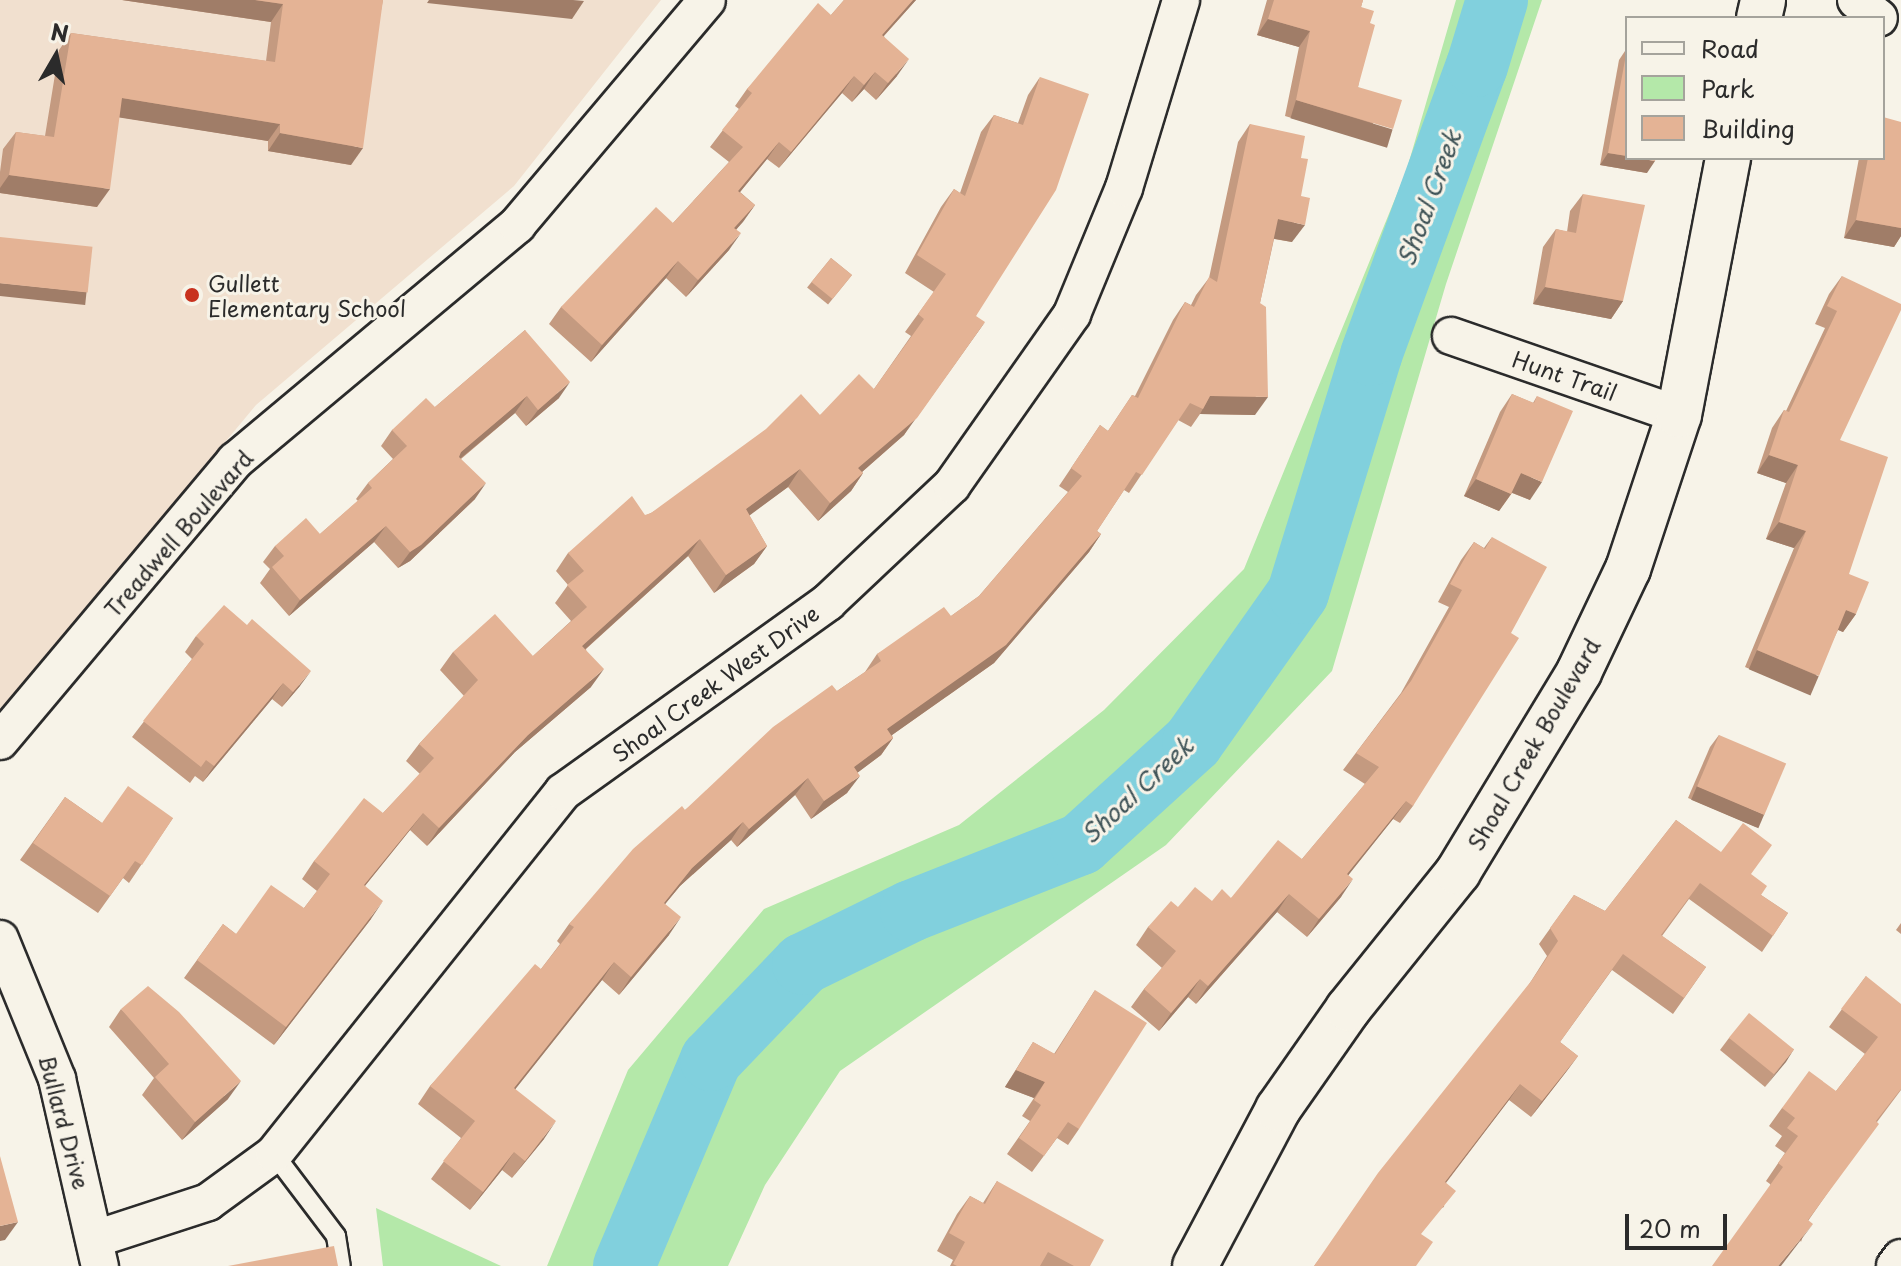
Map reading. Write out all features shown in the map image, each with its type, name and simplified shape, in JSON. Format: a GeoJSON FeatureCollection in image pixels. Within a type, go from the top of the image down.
{"type":"FeatureCollection","features":[{"type":"Feature","properties":{"kind":"street","name":"Treadwell Boulevard"},"geometry":{"type":"LineString","coordinates":[[0,741],[235,461],[517,225],[707,0]]}},
{"type":"Feature","properties":{"kind":"street","name":"Shoal Creek West Drive"},"geometry":{"type":"LineString","coordinates":[[97,1252],[208,1202],[274,1154],[563,792],[828,602],[952,485],[1072,314],[1124,188],[1181,0]]}},
{"type":"Feature","properties":{"kind":"street"},"geometry":{"type":"LineString","coordinates":[[1856,0],[1877,16]]}},
{"type":"Feature","properties":{"kind":"street"},"geometry":{"type":"LineString","coordinates":[[1885,22],[1901,35]]}},
{"type":"Feature","properties":{"kind":"street","name":"Shoal Creek Boulevard"},"geometry":{"type":"LineString","coordinates":[[1195,1266],[1278,1109],[1348,1009],[1458,872],[1564,698],[1628,569],[1679,415],[1728,160]]}},
{"type":"Feature","properties":{"kind":"street","name":"Hunt Trail"},"geometry":{"type":"LineString","coordinates":[[1451,336],[1679,415]]}},
{"type":"Feature","properties":{"kind":"street","name":"Bullard Drive"},"geometry":{"type":"LineString","coordinates":[[0,939],[57,1079],[97,1252]]}},
{"type":"Feature","properties":{"kind":"street"},"geometry":{"type":"LineString","coordinates":[[1895,1266],[1901,1258]]}},
{"type":"Feature","properties":{"kind":"lane"},"geometry":{"type":"LineString","coordinates":[[274,1154],[336,1236],[341,1266]]}},
{"type":"Feature","properties":{"kind":"shaded area","name":"Gullett Elementary School"},"geometry":{"type":"Polygon","coordinates":[[[0,0],[661,0],[514,186],[256,405],[0,713],[0,0]]]}},
{"type":"Feature","properties":{"kind":"green space"},"geometry":{"type":"Polygon","coordinates":[[[1456,0],[1542,0],[1446,284],[1332,671],[1166,845],[840,1071],[765,1185],[728,1266],[547,1266],[628,1070],[764,909],[959,825],[1104,710],[1244,569],[1406,172],[1456,0]]]}},
{"type":"Feature","properties":{"kind":"green space"},"geometry":{"type":"Polygon","coordinates":[[[376,1208],[501,1266],[383,1266],[376,1208]]]}},
{"type":"Feature","properties":{"kind":"building"},"geometry":{"type":"Polygon","coordinates":[[[255,0],[383,0],[363,148],[280,133],[280,124],[122,98],[110,189],[9,175],[16,132],[54,137],[71,33],[275,62],[283,4],[255,0]]]}},
{"type":"Feature","properties":{"kind":"building"},"geometry":{"type":"Polygon","coordinates":[[[844,0],[913,0],[882,35],[909,59],[888,83],[875,72],[864,85],[854,76],[791,152],[779,142],[738,191],[755,205],[734,228],[741,233],[698,280],[678,261],[602,345],[561,307],[656,207],[673,223],[743,147],[722,130],[752,93],[747,89],[818,3],[831,15],[844,0]]]}},
{"type":"Feature","properties":{"kind":"building"},"geometry":{"type":"Polygon","coordinates":[[[1274,0],[1363,0],[1361,7],[1374,11],[1370,23],[1375,25],[1358,87],[1402,100],[1393,129],[1296,100],[1310,31],[1268,19],[1274,0]]]}},
{"type":"Feature","properties":{"kind":"building"},"geometry":{"type":"Polygon","coordinates":[[[1625,60],[1625,156],[1608,153],[1625,60]]]}},
{"type":"Feature","properties":{"kind":"building"},"geometry":{"type":"Polygon","coordinates":[[[1040,77],[1089,94],[1056,190],[976,316],[985,322],[917,418],[858,468],[863,473],[830,503],[800,469],[746,509],[767,546],[726,575],[700,539],[582,646],[604,669],[528,735],[439,828],[423,813],[364,885],[383,901],[286,1027],[197,960],[223,924],[236,934],[271,885],[304,908],[330,874],[314,861],[364,798],[383,813],[434,758],[419,744],[478,680],[453,652],[495,614],[533,656],[587,607],[567,585],[584,571],[568,553],[632,496],[645,515],[651,513],[766,429],[801,394],[820,415],[859,374],[874,389],[924,319],[918,314],[946,274],[917,255],[954,189],[965,196],[994,115],[1023,125],[1040,77]]]}},
{"type":"Feature","properties":{"kind":"building"},"geometry":{"type":"Polygon","coordinates":[[[1885,118],[1901,122],[1901,228],[1856,220],[1868,160],[1885,160],[1885,118]]]}},
{"type":"Feature","properties":{"kind":"building"},"geometry":{"type":"Polygon","coordinates":[[[1250,124],[1305,136],[1301,158],[1308,159],[1301,196],[1310,198],[1305,225],[1278,219],[1260,303],[1266,307],[1268,397],[1210,396],[1203,409],[1190,403],[1142,475],[1136,472],[1097,531],[1101,534],[1006,645],[887,729],[893,738],[854,767],[860,776],[824,801],[808,778],[749,829],[743,822],[692,868],[664,903],[681,917],[631,977],[614,962],[514,1088],[556,1121],[525,1161],[514,1152],[483,1192],[443,1161],[475,1121],[430,1086],[535,964],[541,969],[574,927],[569,924],[633,849],[682,806],[685,810],[773,727],[832,685],[837,691],[881,661],[877,654],[944,607],[951,616],[979,596],[1082,476],[1071,468],[1100,425],[1108,431],[1132,395],[1138,398],[1185,302],[1194,307],[1209,277],[1217,282],[1250,124]]]}},
{"type":"Feature","properties":{"kind":"building"},"geometry":{"type":"Polygon","coordinates":[[[1583,194],[1645,205],[1623,301],[1545,287],[1556,229],[1576,233],[1583,194]]]}},
{"type":"Feature","properties":{"kind":"building"},"geometry":{"type":"Polygon","coordinates":[[[0,237],[92,247],[88,292],[0,283],[0,237]]]}},
{"type":"Feature","properties":{"kind":"building"},"geometry":{"type":"Polygon","coordinates":[[[831,258],[852,275],[832,299],[811,282],[831,258]]]}},
{"type":"Feature","properties":{"kind":"building"},"geometry":{"type":"Polygon","coordinates":[[[1842,276],[1901,304],[1901,310],[1840,440],[1888,457],[1849,574],[1869,582],[1856,614],[1846,610],[1819,676],[1757,650],[1806,531],[1779,522],[1798,465],[1769,455],[1784,410],[1789,412],[1837,311],[1827,306],[1842,276]]]}},
{"type":"Feature","properties":{"kind":"building"},"geometry":{"type":"Polygon","coordinates":[[[525,330],[570,382],[538,410],[527,396],[461,452],[459,457],[486,483],[410,552],[386,526],[300,600],[272,567],[284,556],[275,546],[306,518],[320,534],[372,488],[368,483],[407,446],[392,430],[426,398],[435,407],[525,330]]]}},
{"type":"Feature","properties":{"kind":"building"},"geometry":{"type":"Polygon","coordinates":[[[1512,394],[1534,403],[1537,396],[1573,411],[1542,482],[1521,473],[1511,494],[1476,479],[1512,394]]]}},
{"type":"Feature","properties":{"kind":"building"},"geometry":{"type":"Polygon","coordinates":[[[1492,537],[1547,567],[1511,633],[1519,638],[1413,806],[1406,801],[1347,874],[1353,879],[1319,919],[1289,894],[1208,986],[1200,979],[1171,1013],[1144,989],[1176,951],[1148,927],[1171,901],[1178,907],[1195,887],[1212,901],[1222,889],[1231,898],[1278,840],[1302,859],[1379,767],[1356,753],[1411,681],[1462,590],[1450,584],[1474,542],[1485,549],[1492,537]]]}},
{"type":"Feature","properties":{"kind":"building"},"geometry":{"type":"Polygon","coordinates":[[[224,605],[247,625],[252,619],[311,671],[293,692],[283,683],[214,766],[206,760],[201,767],[143,721],[204,644],[196,636],[224,605]]]}},
{"type":"Feature","properties":{"kind":"building"},"geometry":{"type":"Polygon","coordinates":[[[1719,735],[1786,764],[1764,815],[1697,787],[1719,735]]]}},
{"type":"Feature","properties":{"kind":"building"},"geometry":{"type":"Polygon","coordinates":[[[128,786],[173,818],[142,865],[135,861],[110,896],[33,843],[65,797],[102,823],[128,786]]]}},
{"type":"Feature","properties":{"kind":"building"},"geometry":{"type":"Polygon","coordinates":[[[1676,820],[1721,852],[1743,823],[1772,845],[1751,874],[1767,886],[1761,895],[1788,913],[1773,936],[1700,883],[1661,935],[1706,967],[1684,998],[1623,954],[1560,1042],[1578,1056],[1542,1101],[1520,1084],[1445,1182],[1456,1191],[1421,1234],[1433,1242],[1416,1266],[1314,1266],[1378,1173],[1532,980],[1558,941],[1550,928],[1574,895],[1605,911],[1676,820]]]}},
{"type":"Feature","properties":{"kind":"building"},"geometry":{"type":"Polygon","coordinates":[[[1866,976],[1901,1004],[1901,1089],[1808,1220],[1813,1224],[1778,1266],[1712,1266],[1783,1167],[1778,1163],[1798,1136],[1787,1128],[1795,1118],[1782,1108],[1809,1071],[1836,1091],[1878,1037],[1841,1009],[1866,976]]]}},
{"type":"Feature","properties":{"kind":"building"},"geometry":{"type":"Polygon","coordinates":[[[148,986],[179,1012],[241,1081],[195,1122],[155,1077],[169,1064],[121,1009],[148,986]]]}},
{"type":"Feature","properties":{"kind":"building"},"geometry":{"type":"Polygon","coordinates":[[[1095,990],[1147,1023],[1079,1129],[1068,1122],[1044,1156],[1019,1138],[1041,1105],[1034,1100],[1045,1082],[1016,1070],[1033,1042],[1055,1054],[1095,990]]]}},
{"type":"Feature","properties":{"kind":"building"},"geometry":{"type":"Polygon","coordinates":[[[1749,1013],[1794,1050],[1774,1074],[1729,1038],[1749,1013]]]}},
{"type":"Feature","properties":{"kind":"building"},"geometry":{"type":"Polygon","coordinates":[[[0,1156],[18,1222],[0,1226],[0,1156]]]}},
{"type":"Feature","properties":{"kind":"building"},"geometry":{"type":"Polygon","coordinates":[[[997,1181],[1104,1240],[1090,1266],[1074,1266],[1048,1252],[1040,1266],[953,1264],[965,1242],[949,1233],[970,1196],[985,1204],[997,1181]]]}},
{"type":"Feature","properties":{"kind":"building"},"geometry":{"type":"Polygon","coordinates":[[[334,1246],[338,1266],[228,1266],[334,1246]]]}},
{"type":"Feature","properties":{"kind":"waterway","name":"Shoal Creek"},"geometry":{"type":"LineString","coordinates":[[624,1266],[711,1060],[803,964],[911,911],[1081,844],[1193,742],[1298,593],[1371,355],[1477,66],[1497,0]]}},
{"type":"Feature","properties":{"kind":"place","name":"Gullett Elementary School"},"geometry":{"type":"Point","coordinates":[192,295]}}]}
